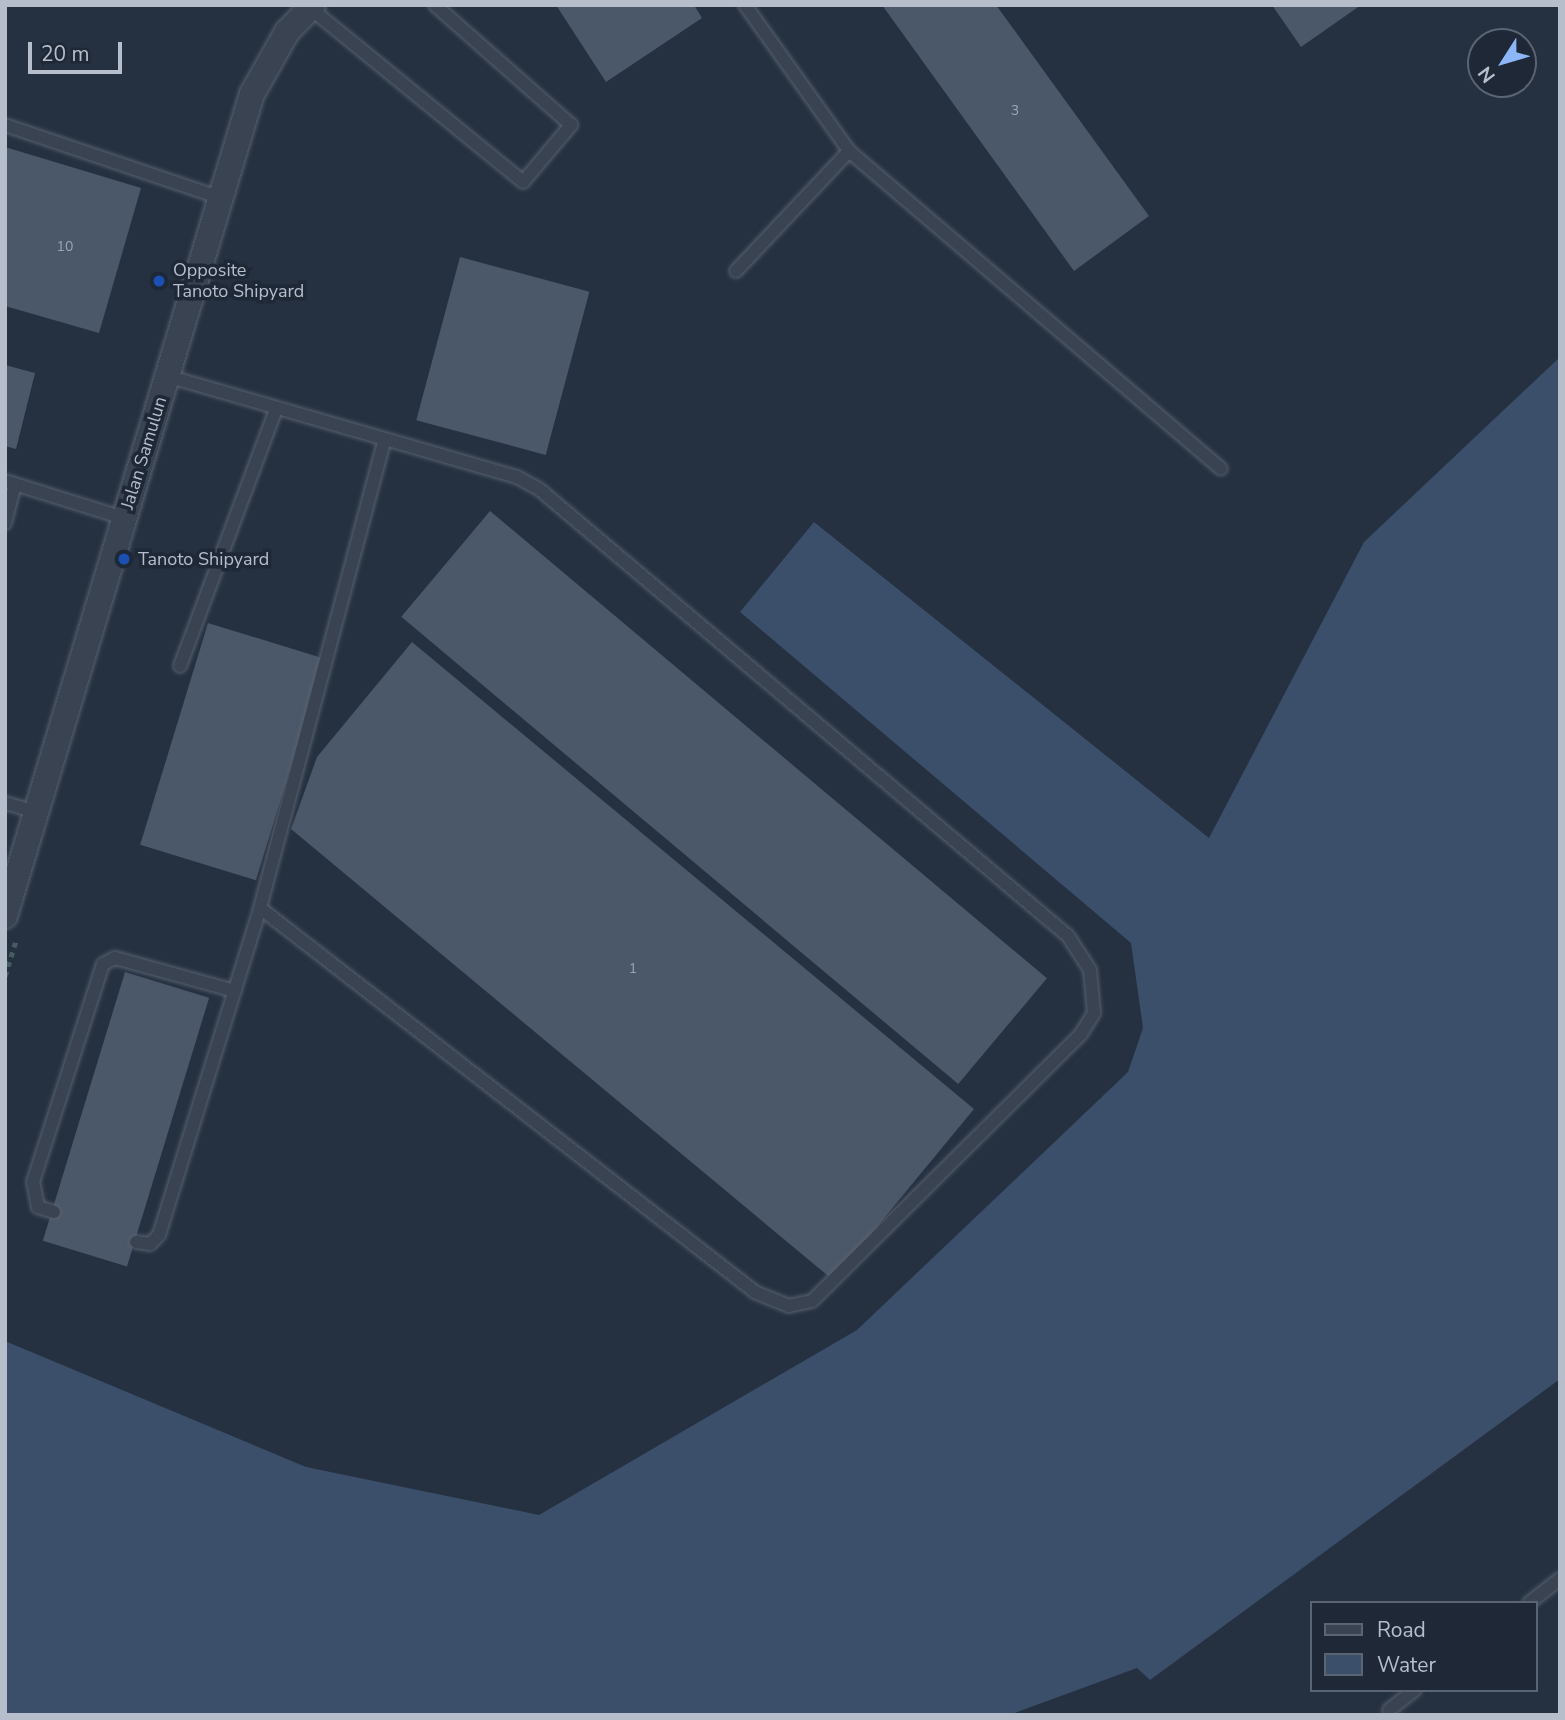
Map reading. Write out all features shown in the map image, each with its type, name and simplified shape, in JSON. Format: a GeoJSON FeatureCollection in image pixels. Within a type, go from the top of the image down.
{"type":"FeatureCollection","features":[{"type":"Feature","properties":{"kind":"street","name":"Jalan Samulun"},"geometry":{"type":"LineString","coordinates":[[5,916],[252,94],[286,32],[311,7]]}},
{"type":"Feature","properties":{"kind":"lane"},"geometry":{"type":"LineString","coordinates":[[311,7],[523,182],[571,125],[435,5]]}},
{"type":"Feature","properties":{"kind":"lane"},"geometry":{"type":"LineString","coordinates":[[745,5],[849,151],[1221,469]]}},
{"type":"Feature","properties":{"kind":"lane"},"geometry":{"type":"LineString","coordinates":[[5,125],[220,198]]}},
{"type":"Feature","properties":{"kind":"lane"},"geometry":{"type":"LineString","coordinates":[[736,271],[849,151]]}},
{"type":"Feature","properties":{"kind":"lane"},"geometry":{"type":"LineString","coordinates":[[167,376],[384,443],[517,477],[539,489],[1068,936],[1090,970],[1094,1013],[1081,1034],[812,1301],[789,1306],[755,1292],[260,908]]}},
{"type":"Feature","properties":{"kind":"lane"},"geometry":{"type":"LineString","coordinates":[[180,666],[276,409]]}},
{"type":"Feature","properties":{"kind":"lane"},"geometry":{"type":"LineString","coordinates":[[136,1242],[150,1244],[159,1236],[260,908],[384,443]]}},
{"type":"Feature","properties":{"kind":"lane"},"geometry":{"type":"LineString","coordinates":[[5,523],[10,482],[124,519]]}},
{"type":"Feature","properties":{"kind":"lane"},"geometry":{"type":"LineString","coordinates":[[5,803],[36,812]]}},
{"type":"Feature","properties":{"kind":"lane"},"geometry":{"type":"LineString","coordinates":[[54,1212],[38,1207],[33,1182],[103,964],[115,957],[234,991]]}},
{"type":"Feature","properties":{"kind":"lane"},"geometry":{"type":"LineString","coordinates":[[1532,1601],[1560,1579]]}},
{"type":"Feature","properties":{"kind":"lane"},"geometry":{"type":"LineString","coordinates":[[1389,1710],[1412,1692]]}},
{"type":"Feature","properties":{"kind":"water"},"geometry":{"type":"Polygon","coordinates":[[[1560,357],[1560,1379],[1150,1680],[1137,1668],[1009,1715],[5,1715],[5,1341],[306,1467],[539,1515],[857,1330],[1128,1072],[1143,1028],[1131,943],[740,612],[814,522],[1209,838],[1364,542],[1560,357]]]}},
{"type":"Feature","properties":{"kind":"building"},"geometry":{"type":"Polygon","coordinates":[[[556,5],[694,5],[702,18],[606,82],[556,5]]]}},
{"type":"Feature","properties":{"kind":"building"},"geometry":{"type":"Polygon","coordinates":[[[882,5],[996,5],[1149,216],[1074,271],[882,5]]]}},
{"type":"Feature","properties":{"kind":"building"},"geometry":{"type":"Polygon","coordinates":[[[1272,5],[1361,5],[1301,47],[1272,5]]]}},
{"type":"Feature","properties":{"kind":"building"},"geometry":{"type":"Polygon","coordinates":[[[5,147],[141,188],[99,333],[5,306],[5,147]]]}},
{"type":"Feature","properties":{"kind":"building"},"geometry":{"type":"Polygon","coordinates":[[[460,257],[589,292],[546,455],[416,420],[460,257]]]}},
{"type":"Feature","properties":{"kind":"building"},"geometry":{"type":"Polygon","coordinates":[[[5,365],[35,373],[16,449],[5,446],[5,365]]]}},
{"type":"Feature","properties":{"kind":"building"},"geometry":{"type":"Polygon","coordinates":[[[490,511],[1047,978],[958,1084],[401,617],[490,511]]]}},
{"type":"Feature","properties":{"kind":"building"},"geometry":{"type":"Polygon","coordinates":[[[208,623],[324,658],[256,880],[140,845],[208,623]]]}},
{"type":"Feature","properties":{"kind":"building"},"geometry":{"type":"Polygon","coordinates":[[[412,642],[974,1109],[833,1280],[291,829],[317,757],[412,642]]]}},
{"type":"Feature","properties":{"kind":"building"},"geometry":{"type":"Polygon","coordinates":[[[125,972],[209,998],[127,1266],[43,1241],[125,972]]]}},
{"type":"Feature","properties":{"kind":"place","name":"Opposite Tanoto Shipyard"},"geometry":{"type":"Point","coordinates":[159,281]}},
{"type":"Feature","properties":{"kind":"place","name":"Tanoto Shipyard"},"geometry":{"type":"Point","coordinates":[124,559]}}]}
